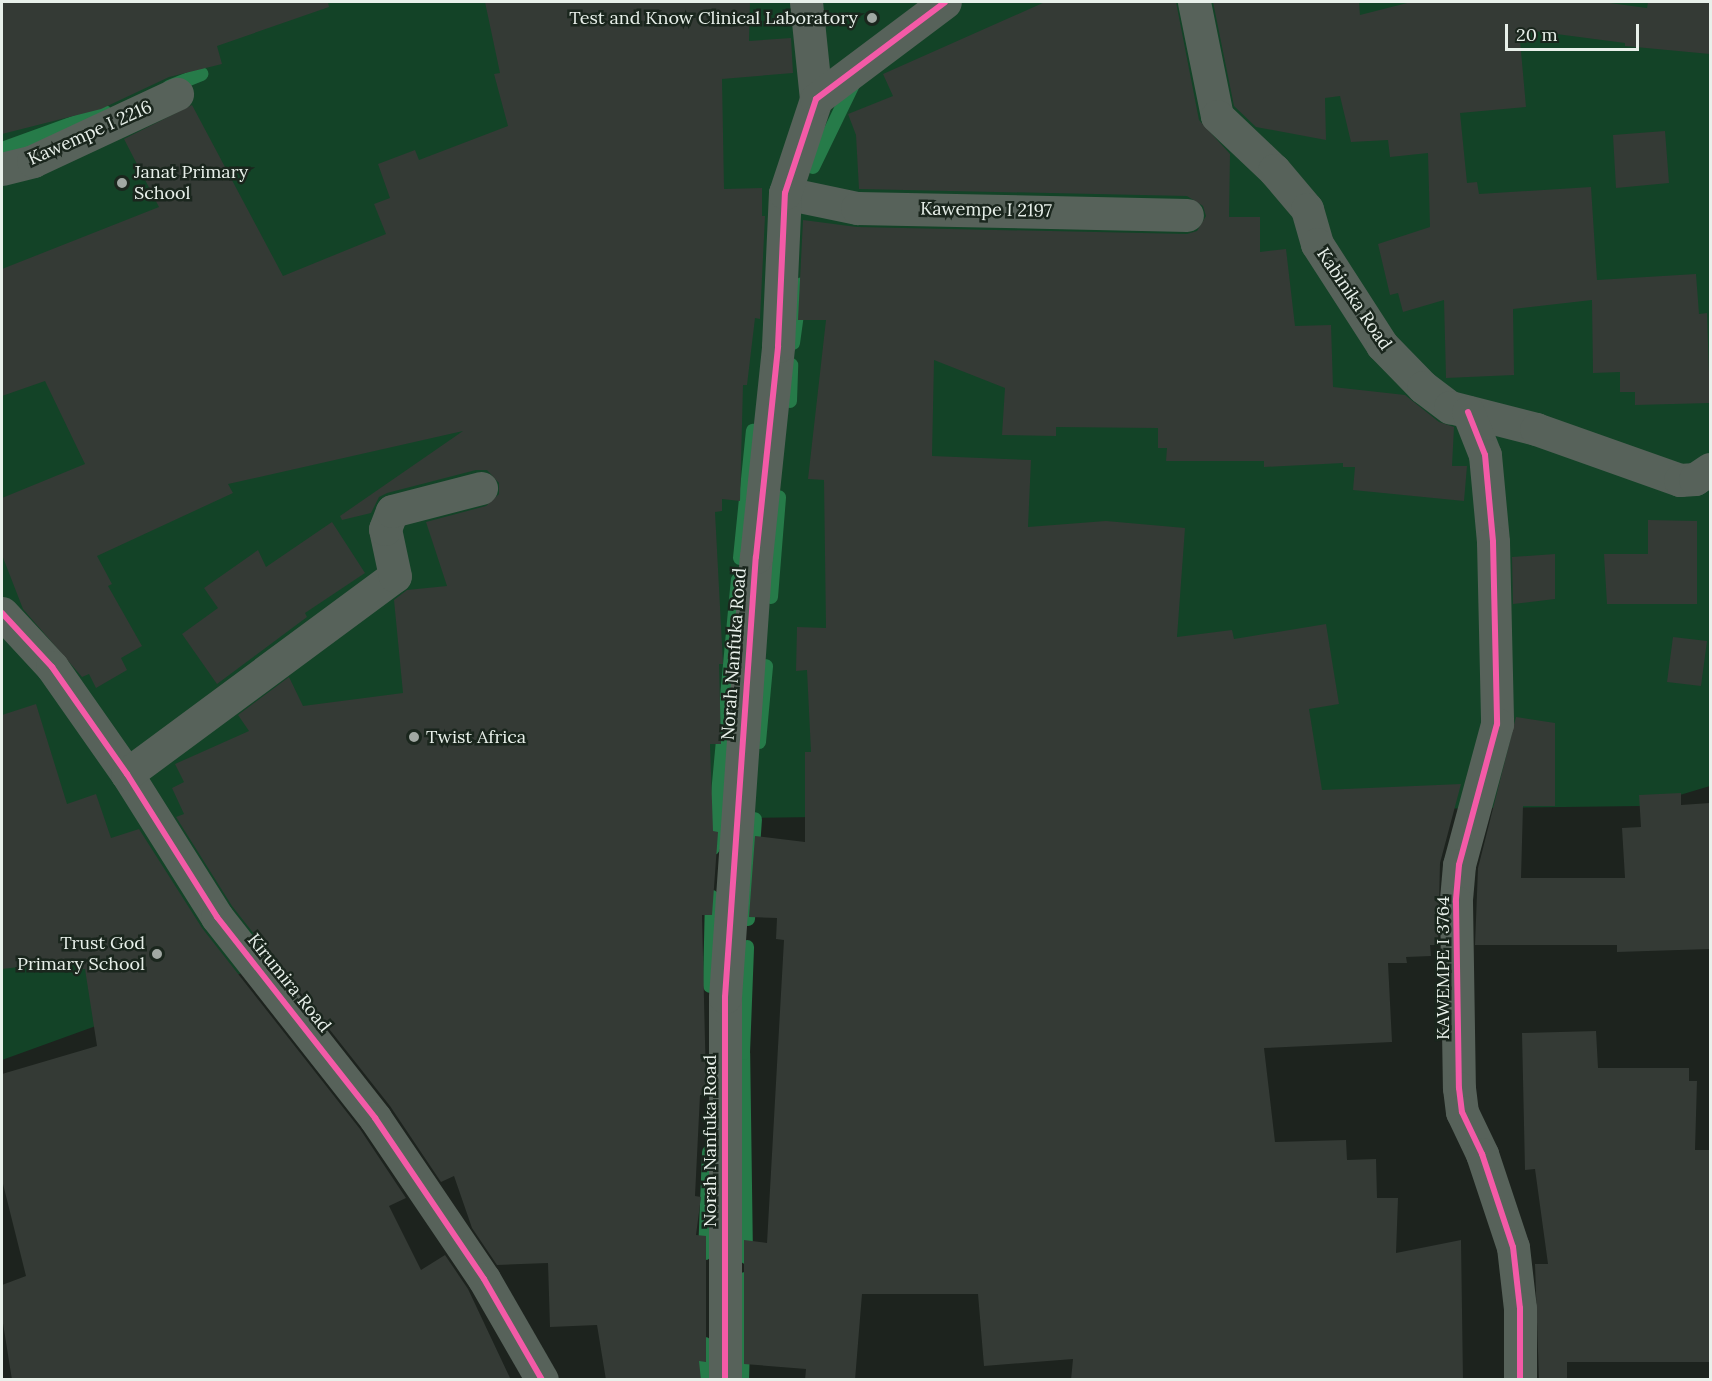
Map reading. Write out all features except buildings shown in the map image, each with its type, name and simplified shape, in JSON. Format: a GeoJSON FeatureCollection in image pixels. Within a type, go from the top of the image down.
{"type":"FeatureCollection","features":[{"type":"Feature","properties":{"kind":"street"},"geometry":{"type":"LineString","coordinates":[[806,2],[816,99]]}},
{"type":"Feature","properties":{"kind":"street"},"geometry":{"type":"LineString","coordinates":[[816,99],[874,51],[945,2]]}},
{"type":"Feature","properties":{"kind":"street","name":"Kabinika Road"},"geometry":{"type":"LineString","coordinates":[[1194,2],[1216,116],[1274,170],[1307,209],[1317,244],[1382,345],[1423,387],[1450,407],[1536,429],[1680,480],[1695,479],[1710,468]]}},
{"type":"Feature","properties":{"kind":"street","name":"Kawempe I 2216"},"geometry":{"type":"LineString","coordinates":[[2,169],[33,161],[177,94]]}},
{"type":"Feature","properties":{"kind":"street","name":"Norah Nanfuka Road"},"geometry":{"type":"LineString","coordinates":[[725,1380],[725,997],[756,557],[778,346],[785,193],[816,99]]}},
{"type":"Feature","properties":{"kind":"street","name":"Kawempe I 2197"},"geometry":{"type":"LineString","coordinates":[[785,193],[857,208],[1187,215]]}},
{"type":"Feature","properties":{"kind":"street","name":"KAWEMPE I 3764"},"geometry":{"type":"LineString","coordinates":[[1468,412],[1485,455],[1493,542],[1497,724],[1459,865],[1459,1088],[1462,1112],[1482,1154],[1513,1247],[1520,1308],[1520,1380]]}},
{"type":"Feature","properties":{"kind":"street"},"geometry":{"type":"LineString","coordinates":[[127,774],[395,576],[385,529],[392,512],[481,488]]}},
{"type":"Feature","properties":{"kind":"street","name":"Kirumira Road"},"geometry":{"type":"LineString","coordinates":[[2,613],[52,667],[127,774],[217,917],[335,1064],[433,1200],[542,1380]]}},
{"type":"Feature","properties":{"kind":"green space"},"geometry":{"type":"Polygon","coordinates":[[[2,2],[1710,2],[1710,786],[1643,806],[667,819],[2,1060],[2,2]]]}},
{"type":"Feature","properties":{"kind":"waterway"},"geometry":{"type":"LineString","coordinates":[[169,87],[201,74]]}},
{"type":"Feature","properties":{"kind":"waterway"},"geometry":{"type":"LineString","coordinates":[[813,167],[854,82]]}},
{"type":"Feature","properties":{"kind":"waterway"},"geometry":{"type":"LineString","coordinates":[[2,149],[104,112]]}},
{"type":"Feature","properties":{"kind":"waterway"},"geometry":{"type":"LineString","coordinates":[[793,343],[801,285]]}},
{"type":"Feature","properties":{"kind":"waterway"},"geometry":{"type":"LineString","coordinates":[[790,401],[791,365]]}},
{"type":"Feature","properties":{"kind":"waterway"},"geometry":{"type":"LineString","coordinates":[[740,558],[753,431]]}},
{"type":"Feature","properties":{"kind":"waterway"},"geometry":{"type":"LineString","coordinates":[[771,597],[779,497]]}},
{"type":"Feature","properties":{"kind":"waterway"},"geometry":{"type":"LineString","coordinates":[[713,848],[738,580]]}},
{"type":"Feature","properties":{"kind":"waterway"},"geometry":{"type":"LineString","coordinates":[[759,742],[766,666]]}},
{"type":"Feature","properties":{"kind":"waterway"},"geometry":{"type":"LineString","coordinates":[[748,919],[755,819]]}},
{"type":"Feature","properties":{"kind":"waterway"},"geometry":{"type":"LineString","coordinates":[[710,986],[712,897]]}},
{"type":"Feature","properties":{"kind":"waterway"},"geometry":{"type":"LineString","coordinates":[[746,1257],[743,1053],[747,947]]}},
{"type":"Feature","properties":{"kind":"waterway"},"geometry":{"type":"LineString","coordinates":[[705,1253],[709,1152]]}},
{"type":"Feature","properties":{"kind":"waterway"},"geometry":{"type":"LineString","coordinates":[[742,1380],[745,1279]]}},
{"type":"Feature","properties":{"kind":"waterway"},"geometry":{"type":"LineString","coordinates":[[705,1344],[705,1380]]}},
{"type":"Feature","properties":{"kind":"cycle path"},"geometry":{"type":"LineString","coordinates":[[725,1380],[725,997],[756,557],[778,346],[785,193],[816,99],[945,2]]}},
{"type":"Feature","properties":{"kind":"cycle path"},"geometry":{"type":"LineString","coordinates":[[1468,412],[1485,455],[1493,542],[1497,724],[1459,865],[1456,902],[1459,1088],[1462,1112],[1482,1154],[1513,1247],[1520,1308],[1520,1380]]}},
{"type":"Feature","properties":{"kind":"cycle path"},"geometry":{"type":"LineString","coordinates":[[2,613],[52,667],[127,774],[217,917],[375,1118],[484,1279],[542,1380]]}},
{"type":"Feature","properties":{"kind":"place","name":"Test and Know Clinical Laboratory"},"geometry":{"type":"Point","coordinates":[872,18]}},
{"type":"Feature","properties":{"kind":"place","name":"Janat Primary School"},"geometry":{"type":"Point","coordinates":[122,183]}},
{"type":"Feature","properties":{"kind":"place","name":"Twist Africa"},"geometry":{"type":"Point","coordinates":[414,737]}},
{"type":"Feature","properties":{"kind":"place","name":"Trust God Primary School"},"geometry":{"type":"Point","coordinates":[157,954]}}]}
